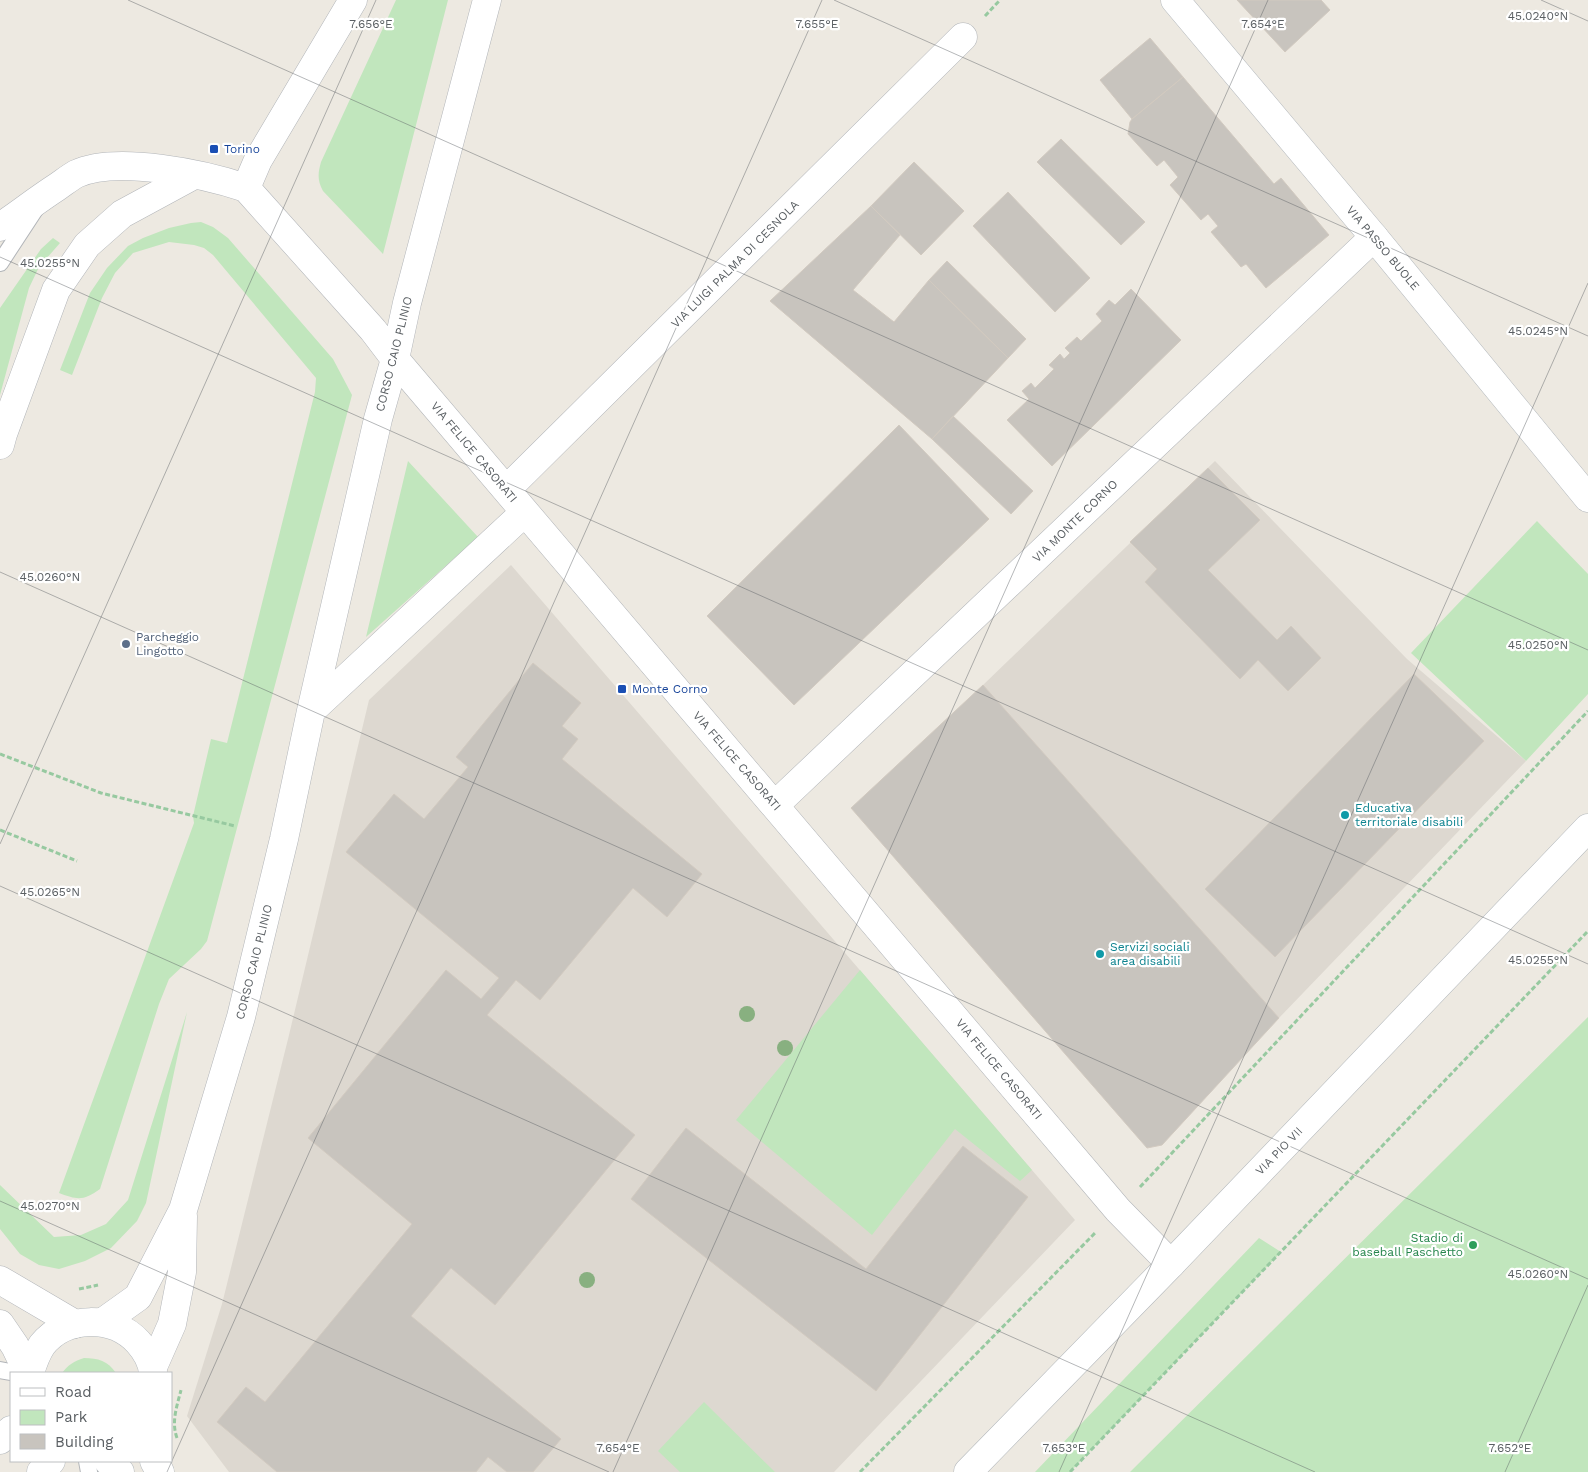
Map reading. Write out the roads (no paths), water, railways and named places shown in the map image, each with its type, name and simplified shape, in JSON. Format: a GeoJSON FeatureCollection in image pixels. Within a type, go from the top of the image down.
{"type":"FeatureCollection","features":[{"type":"Feature","properties":{"kind":"street"},"geometry":{"type":"LineString","coordinates":[[0,227],[76,174],[96,168],[115,165],[153,168],[220,179],[246,188],[258,160],[353,0]]}},
{"type":"Feature","properties":{"kind":"street","name":"CORSO CAIO PLINIO"},"geometry":{"type":"LineString","coordinates":[[104,1322],[138,1297],[183,1210],[241,1017],[282,849],[311,711],[378,419],[488,0]]}},
{"type":"Feature","properties":{"kind":"street","name":"VIA PASSO BUOLE"},"geometry":{"type":"LineString","coordinates":[[1175,0],[1374,237],[1588,498]]}},
{"type":"Feature","properties":{"kind":"street","name":"VIA LUIGI PALMA DI CESNOLA"},"geometry":{"type":"LineString","coordinates":[[507,489],[963,37]]}},
{"type":"Feature","properties":{"kind":"street"},"geometry":{"type":"LineString","coordinates":[[1,440],[56,290],[87,245],[122,214],[194,175]]}},
{"type":"Feature","properties":{"kind":"street","name":"VIA FELICE CASORATI"},"geometry":{"type":"LineString","coordinates":[[246,188],[373,330],[395,359],[1118,1210],[1171,1264]]}},
{"type":"Feature","properties":{"kind":"street","name":"VIA MONTE CORNO"},"geometry":{"type":"LineString","coordinates":[[775,805],[1374,237]]}},
{"type":"Feature","properties":{"kind":"street"},"geometry":{"type":"LineString","coordinates":[[311,711],[525,512]]}},
{"type":"Feature","properties":{"kind":"street","name":"VIA PIO VII"},"geometry":{"type":"LineString","coordinates":[[968,1472],[1171,1264],[1588,828]]}},
{"type":"Feature","properties":{"kind":"street","name":"CORSO CAIO PLINIO"},"geometry":{"type":"LineString","coordinates":[[153,1370],[172,1324],[182,1272],[183,1210]]}},
{"type":"Feature","properties":{"kind":"street"},"geometry":{"type":"LineString","coordinates":[[0,1280],[75,1324]]}},
{"type":"Feature","properties":{"kind":"street"},"geometry":{"type":"LineString","coordinates":[[29,1372],[34,1359],[43,1344],[59,1330],[79,1323],[104,1322],[118,1327],[133,1337],[145,1350],[153,1370]]}},
{"type":"Feature","properties":{"kind":"street"},"geometry":{"type":"LineString","coordinates":[[0,1324],[15,1346],[28,1372]]}},
{"type":"Feature","properties":{"kind":"street"},"geometry":{"type":"LineString","coordinates":[[0,1440],[10,1431]]}},
{"type":"Feature","properties":{"kind":"street"},"geometry":{"type":"LineString","coordinates":[[41,1472],[51,1462]]}},
{"type":"Feature","properties":{"kind":"street"},"geometry":{"type":"LineString","coordinates":[[109,1462],[120,1472]]}},
{"type":"Feature","properties":{"kind":"lane"},"geometry":{"type":"LineString","coordinates":[[0,263],[45,195]]}},
{"type":"Feature","properties":{"kind":"place","name":"Torino"},"geometry":{"type":"Point","coordinates":[214,149]}},
{"type":"Feature","properties":{"kind":"place","name":"Parcheggio Lingotto"},"geometry":{"type":"Point","coordinates":[126,644]}},
{"type":"Feature","properties":{"kind":"place","name":"Monte Corno"},"geometry":{"type":"Point","coordinates":[622,689]}},
{"type":"Feature","properties":{"kind":"place","name":"Educativa territoriale disabili"},"geometry":{"type":"Point","coordinates":[1345,815]}},
{"type":"Feature","properties":{"kind":"place","name":"Servizi sociali area disabili"},"geometry":{"type":"Point","coordinates":[1100,954]}},
{"type":"Feature","properties":{"kind":"place","name":"Stadio di baseball Paschetto"},"geometry":{"type":"Point","coordinates":[1473,1245]}}]}
